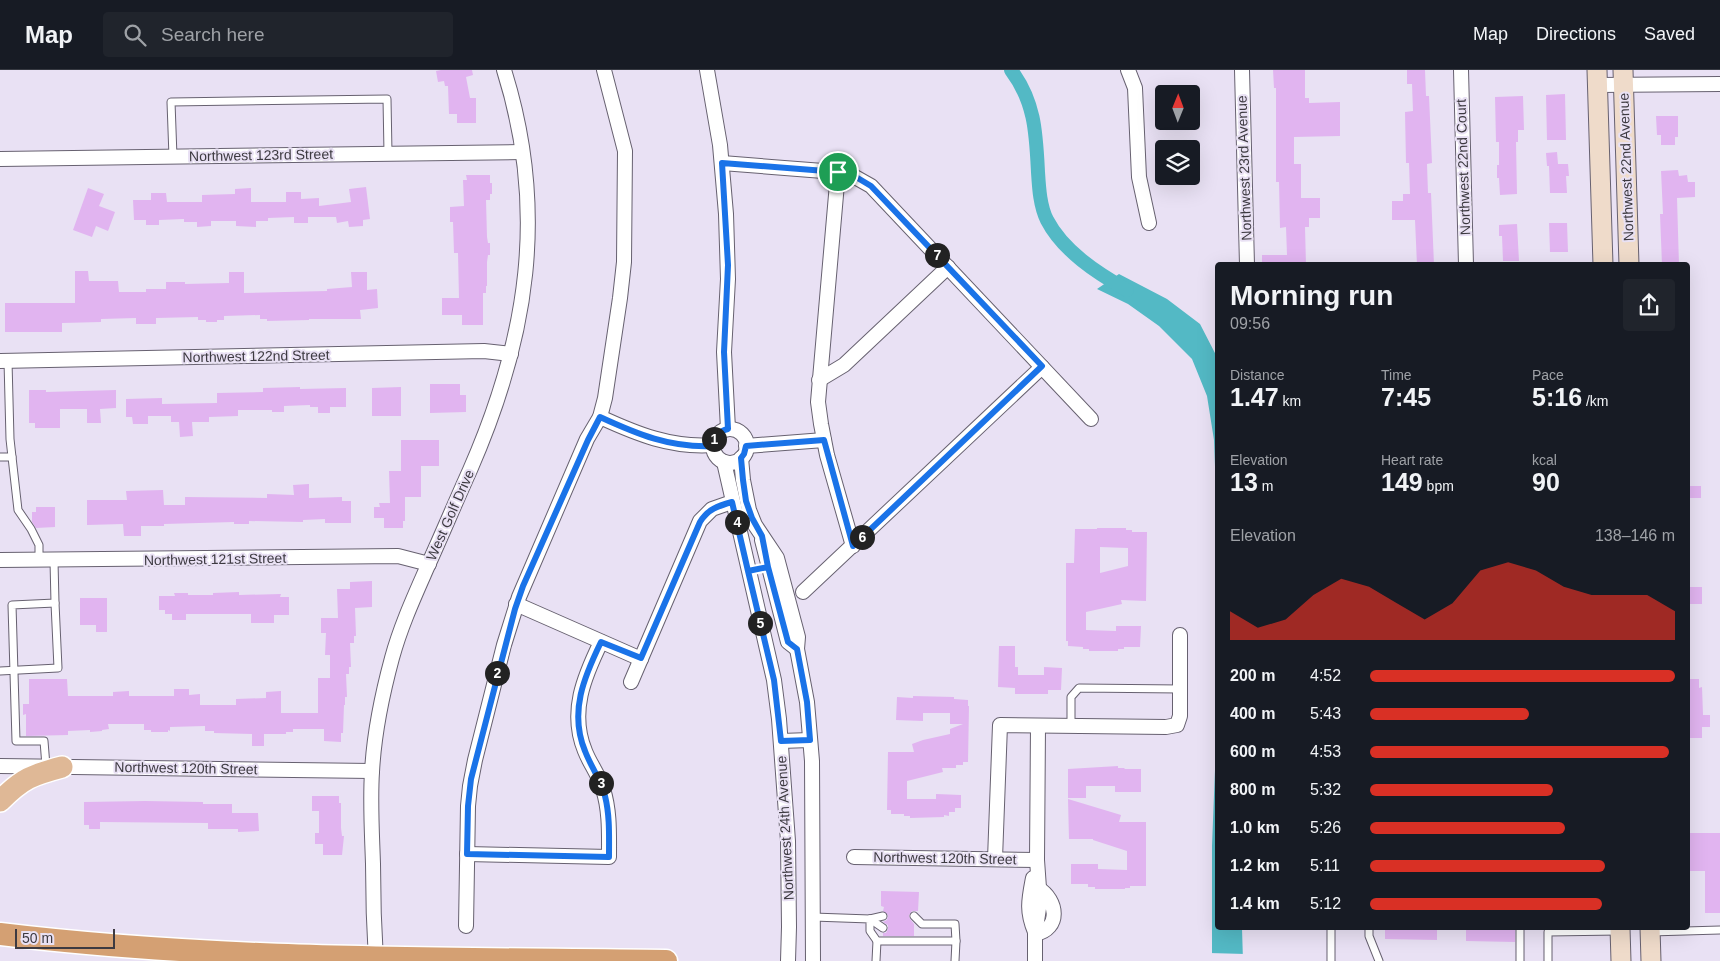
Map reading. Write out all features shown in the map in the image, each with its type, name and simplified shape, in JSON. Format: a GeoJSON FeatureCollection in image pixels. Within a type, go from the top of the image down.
{"type":"FeatureCollection","features":[{"type":"Feature","properties":{"kind":"highway"},"geometry":{"type":"LineString","coordinates":[[0,934],[72,943],[228,954],[375,959],[666,961]]}},
{"type":"Feature","properties":{"kind":"main road","name":"Northwest 22nd Avenue"},"geometry":{"type":"LineString","coordinates":[[1598,77],[1603,262]]}},
{"type":"Feature","properties":{"kind":"main road","name":"Northwest 22nd Avenue"},"geometry":{"type":"LineString","coordinates":[[1623,77],[1629,262]]}},
{"type":"Feature","properties":{"kind":"main road"},"geometry":{"type":"LineString","coordinates":[[0,801],[16,785],[34,774],[54,766]]}},
{"type":"Feature","properties":{"kind":"main road"},"geometry":{"type":"LineString","coordinates":[[1620,930],[1621,961]]}},
{"type":"Feature","properties":{"kind":"main road"},"geometry":{"type":"LineString","coordinates":[[1650,930],[1651,961]]}},
{"type":"Feature","properties":{"kind":"street","name":"West Golf Drive"},"geometry":{"type":"LineString","coordinates":[[375,959],[372,770],[378,720],[392,655],[405,618],[487,428],[511,354],[522,305],[528,244],[528,202],[516,112],[504,70]]}},
{"type":"Feature","properties":{"kind":"street"},"geometry":{"type":"LineString","coordinates":[[466,926],[468,806],[471,779],[504,645],[516,604],[588,440],[600,417],[608,385],[622,286],[626,161],[623,141],[604,70]]}},
{"type":"Feature","properties":{"kind":"street"},"geometry":{"type":"LineString","coordinates":[[707,70],[722,163],[728,265],[724,352],[728,429]]}},
{"type":"Feature","properties":{"kind":"street"},"geometry":{"type":"LineString","coordinates":[[1128,70],[1135,88],[1139,177],[1150,223]]}},
{"type":"Feature","properties":{"kind":"street","name":"Northwest 23rd Avenue"},"geometry":{"type":"LineString","coordinates":[[1242,70],[1247,262]]}},
{"type":"Feature","properties":{"kind":"street","name":"Northwest 22nd Court"},"geometry":{"type":"LineString","coordinates":[[1460,70],[1466,262]]}},
{"type":"Feature","properties":{"kind":"street"},"geometry":{"type":"LineString","coordinates":[[1598,77],[1720,84]]}},
{"type":"Feature","properties":{"kind":"street","name":"Northwest 123rd Street"},"geometry":{"type":"LineString","coordinates":[[0,159],[522,152]]}},
{"type":"Feature","properties":{"kind":"street"},"geometry":{"type":"LineString","coordinates":[[722,163],[838,172],[856,177],[871,186],[1091,418]]}},
{"type":"Feature","properties":{"kind":"street"},"geometry":{"type":"LineString","coordinates":[[838,172],[819,380],[819,411],[824,440],[853,546]]}},
{"type":"Feature","properties":{"kind":"street"},"geometry":{"type":"LineString","coordinates":[[819,380],[844,365],[948,267]]}},
{"type":"Feature","properties":{"kind":"street","name":"Northwest 122nd Street"},"geometry":{"type":"LineString","coordinates":[[4,361],[474,352],[511,354]]}},
{"type":"Feature","properties":{"kind":"street"},"geometry":{"type":"LineString","coordinates":[[803,592],[1042,366]]}},
{"type":"Feature","properties":{"kind":"street"},"geometry":{"type":"LineString","coordinates":[[600,417],[643,435],[672,444],[713,446]]}},
{"type":"Feature","properties":{"kind":"street"},"geometry":{"type":"LineString","coordinates":[[744,452],[746,440],[739,432],[728,429],[716,436],[713,446],[716,455],[724,462],[733,462],[744,452],[824,440]]}},
{"type":"Feature","properties":{"kind":"street","name":"Northwest 24th Avenue"},"geometry":{"type":"LineString","coordinates":[[744,452],[743,480],[746,501],[752,518],[762,536],[773,550],[780,565],[798,637],[797,649],[807,702],[813,778],[813,961]]}},
{"type":"Feature","properties":{"kind":"street","name":"Northwest 24th Avenue"},"geometry":{"type":"LineString","coordinates":[[724,462],[774,680],[787,811],[789,874],[788,961]]}},
{"type":"Feature","properties":{"kind":"street"},"geometry":{"type":"LineString","coordinates":[[631,682],[700,522],[712,509],[732,502]]}},
{"type":"Feature","properties":{"kind":"street","name":"Northwest 24th Avenue"},"geometry":{"type":"LineString","coordinates":[[762,536],[768,567],[788,642],[797,649]]}},
{"type":"Feature","properties":{"kind":"street","name":"Northwest 121st Street"},"geometry":{"type":"LineString","coordinates":[[0,560],[54,561],[398,556],[429,564]]}},
{"type":"Feature","properties":{"kind":"street"},"geometry":{"type":"LineString","coordinates":[[748,571],[768,567]]}},
{"type":"Feature","properties":{"kind":"street"},"geometry":{"type":"LineString","coordinates":[[516,604],[641,658]]}},
{"type":"Feature","properties":{"kind":"street"},"geometry":{"type":"LineString","coordinates":[[995,859],[1000,725],[1166,728],[1177,725],[1180,716],[1180,635]]}},
{"type":"Feature","properties":{"kind":"street"},"geometry":{"type":"LineString","coordinates":[[467,854],[609,857],[609,815],[606,797],[581,741],[578,713],[578,702],[584,679],[601,642]]}},
{"type":"Feature","properties":{"kind":"street"},"geometry":{"type":"LineString","coordinates":[[1035,934],[1045,932],[1050,926],[1054,912],[1050,898],[1038,888],[1038,726]]}},
{"type":"Feature","properties":{"kind":"street"},"geometry":{"type":"LineString","coordinates":[[781,741],[810,740]]}},
{"type":"Feature","properties":{"kind":"street","name":"Northwest 120th Street"},"geometry":{"type":"LineString","coordinates":[[0,766],[372,770]]}},
{"type":"Feature","properties":{"kind":"street","name":"Northwest 120th Street"},"geometry":{"type":"LineString","coordinates":[[854,856],[1037,860]]}},
{"type":"Feature","properties":{"kind":"street"},"geometry":{"type":"LineString","coordinates":[[1035,961],[1035,934],[1029,919],[1028,909],[1037,860]]}},
{"type":"Feature","properties":{"kind":"lane"},"geometry":{"type":"LineString","coordinates":[[173,157],[171,102],[388,99],[388,153]]}},
{"type":"Feature","properties":{"kind":"lane"},"geometry":{"type":"LineString","coordinates":[[4,361],[18,510],[39,545],[39,561]]}},
{"type":"Feature","properties":{"kind":"lane"},"geometry":{"type":"LineString","coordinates":[[0,457],[12,457]]}},
{"type":"Feature","properties":{"kind":"lane"},"geometry":{"type":"LineString","coordinates":[[0,671],[58,668],[54,561]]}},
{"type":"Feature","properties":{"kind":"lane"},"geometry":{"type":"LineString","coordinates":[[54,766],[44,741],[16,740],[12,605],[55,603]]}},
{"type":"Feature","properties":{"kind":"lane"},"geometry":{"type":"LineString","coordinates":[[1071,726],[1071,697],[1079,688],[1180,689]]}},
{"type":"Feature","properties":{"kind":"lane"},"geometry":{"type":"LineString","coordinates":[[813,916],[870,919],[883,916]]}},
{"type":"Feature","properties":{"kind":"lane"},"geometry":{"type":"LineString","coordinates":[[914,916],[922,924]]}},
{"type":"Feature","properties":{"kind":"lane"},"geometry":{"type":"LineString","coordinates":[[870,919],[883,928]]}},
{"type":"Feature","properties":{"kind":"lane"},"geometry":{"type":"LineString","coordinates":[[870,919],[870,931],[876,940],[876,961]]}},
{"type":"Feature","properties":{"kind":"lane"},"geometry":{"type":"LineString","coordinates":[[914,929],[922,924],[956,924],[955,961]]}},
{"type":"Feature","properties":{"kind":"lane"},"geometry":{"type":"LineString","coordinates":[[1331,930],[1331,961]]}},
{"type":"Feature","properties":{"kind":"lane"},"geometry":{"type":"LineString","coordinates":[[1369,930],[1369,936],[1379,961]]}},
{"type":"Feature","properties":{"kind":"lane"},"geometry":{"type":"LineString","coordinates":[[1520,930],[1520,961]]}},
{"type":"Feature","properties":{"kind":"lane"},"geometry":{"type":"LineString","coordinates":[[1548,961],[1548,932],[1596,930]]}},
{"type":"Feature","properties":{"kind":"lane"},"geometry":{"type":"LineString","coordinates":[[1650,930],[1720,930]]}},
{"type":"Feature","properties":{"kind":"lane"},"geometry":{"type":"LineString","coordinates":[[876,940],[956,941]]}},
{"type":"Feature","properties":{"kind":"water"},"geometry":{"type":"Polygon","coordinates":[[[1119,274],[1167,299],[1200,324],[1215,353],[1215,466],[1214,440],[1207,396],[1192,359],[1159,326],[1128,304],[1097,289],[1119,274]]]}},
{"type":"Feature","properties":{"kind":"water"},"geometry":{"type":"Polygon","coordinates":[[[1215,770],[1215,930],[1242,930],[1243,961],[1212,961],[1212,846],[1215,770]]]}},
{"type":"Feature","properties":{"kind":"pier"},"geometry":{"type":"Polygon","coordinates":[[[1209,953],[1245,954],[1245,961],[1209,961],[1209,953]]]}},
{"type":"Feature","properties":{"kind":"building"},"geometry":{"type":"Polygon","coordinates":[[[472,70],[473,75],[466,77],[470,98],[476,98],[476,123],[457,123],[457,114],[449,114],[448,86],[445,86],[444,81],[438,82],[436,71],[472,70]]]}},
{"type":"Feature","properties":{"kind":"building"},"geometry":{"type":"Polygon","coordinates":[[[1273,70],[1305,70],[1305,98],[1309,98],[1309,103],[1340,102],[1340,136],[1294,137],[1294,164],[1301,164],[1301,198],[1320,198],[1320,218],[1309,218],[1309,227],[1305,227],[1306,262],[1262,262],[1262,255],[1287,255],[1286,227],[1280,228],[1279,182],[1276,182],[1276,88],[1274,88],[1273,70]]]}},
{"type":"Feature","properties":{"kind":"building"},"geometry":{"type":"Polygon","coordinates":[[[1407,70],[1425,70],[1426,96],[1429,96],[1432,163],[1427,164],[1428,193],[1431,193],[1434,262],[1417,262],[1415,220],[1392,220],[1392,201],[1403,201],[1403,194],[1410,194],[1409,163],[1406,163],[1405,112],[1413,111],[1412,84],[1407,84],[1407,70]]]}},
{"type":"Feature","properties":{"kind":"building"},"geometry":{"type":"Polygon","coordinates":[[[1565,94],[1566,140],[1547,140],[1546,95],[1565,94]]]}},
{"type":"Feature","properties":{"kind":"building"},"geometry":{"type":"Polygon","coordinates":[[[1523,96],[1524,130],[1518,130],[1518,142],[1516,142],[1517,194],[1500,195],[1499,178],[1497,178],[1499,142],[1496,142],[1495,97],[1523,96]]]}},
{"type":"Feature","properties":{"kind":"building"},"geometry":{"type":"Polygon","coordinates":[[[1656,116],[1678,116],[1678,137],[1675,137],[1675,145],[1661,145],[1661,135],[1657,135],[1656,116]]]}},
{"type":"Feature","properties":{"kind":"building"},"geometry":{"type":"Polygon","coordinates":[[[1557,152],[1558,164],[1568,164],[1569,176],[1566,176],[1567,193],[1550,193],[1549,166],[1547,166],[1546,153],[1557,152]]]}},
{"type":"Feature","properties":{"kind":"building"},"geometry":{"type":"Polygon","coordinates":[[[1678,170],[1679,176],[1687,175],[1688,182],[1695,182],[1695,197],[1677,198],[1679,262],[1662,262],[1660,214],[1663,214],[1661,171],[1678,170]]]}},
{"type":"Feature","properties":{"kind":"building"},"geometry":{"type":"Polygon","coordinates":[[[466,175],[490,175],[490,183],[492,183],[490,200],[486,200],[487,237],[488,243],[490,243],[490,255],[488,255],[487,262],[486,293],[483,293],[483,325],[462,325],[462,315],[442,315],[442,298],[459,298],[458,253],[454,253],[453,222],[450,222],[450,207],[464,206],[463,180],[467,180],[466,175]]]}},
{"type":"Feature","properties":{"kind":"building"},"geometry":{"type":"Polygon","coordinates":[[[366,187],[370,219],[363,220],[363,226],[349,227],[348,221],[337,223],[336,217],[308,217],[308,223],[294,223],[294,217],[268,218],[268,221],[256,221],[256,227],[236,226],[236,221],[211,221],[211,226],[197,227],[197,222],[184,222],[184,219],[159,220],[159,225],[146,225],[146,220],[134,220],[133,200],[151,200],[151,193],[166,193],[167,202],[202,202],[202,195],[235,194],[235,189],[251,188],[251,202],[286,202],[286,192],[301,192],[301,199],[319,198],[319,206],[351,202],[349,189],[366,187]]]}},
{"type":"Feature","properties":{"kind":"building"},"geometry":{"type":"Polygon","coordinates":[[[88,188],[104,194],[99,206],[115,212],[108,231],[96,226],[92,237],[73,230],[88,188]]]}},
{"type":"Feature","properties":{"kind":"building"},"geometry":{"type":"Polygon","coordinates":[[[1549,223],[1567,223],[1568,252],[1550,252],[1549,223]]]}},
{"type":"Feature","properties":{"kind":"building"},"geometry":{"type":"Polygon","coordinates":[[[1517,224],[1519,261],[1503,261],[1502,236],[1499,236],[1499,225],[1517,224]]]}},
{"type":"Feature","properties":{"kind":"building"},"geometry":{"type":"Polygon","coordinates":[[[75,271],[88,271],[89,281],[118,281],[119,292],[146,292],[146,289],[166,289],[166,282],[185,282],[185,284],[229,283],[229,272],[244,272],[244,293],[327,291],[327,289],[352,287],[351,272],[367,272],[367,290],[377,289],[378,308],[360,310],[361,319],[267,321],[267,319],[260,319],[260,315],[224,316],[224,320],[217,320],[217,322],[198,320],[198,317],[156,318],[156,324],[136,324],[136,318],[101,319],[101,322],[62,323],[62,332],[5,332],[5,303],[75,303],[75,271]]]}},
{"type":"Feature","properties":{"kind":"building"},"geometry":{"type":"Polygon","coordinates":[[[430,384],[460,384],[460,395],[466,395],[466,412],[430,413],[430,384]]]}},
{"type":"Feature","properties":{"kind":"building"},"geometry":{"type":"Polygon","coordinates":[[[300,387],[300,389],[346,388],[346,407],[330,407],[330,413],[318,413],[318,407],[310,407],[310,405],[284,406],[284,412],[238,410],[238,416],[209,417],[209,422],[192,422],[193,436],[180,437],[179,422],[171,422],[171,416],[148,416],[148,424],[133,424],[132,417],[126,417],[126,399],[162,398],[162,404],[217,403],[217,393],[263,392],[263,388],[300,387]]]}},
{"type":"Feature","properties":{"kind":"building"},"geometry":{"type":"Polygon","coordinates":[[[401,387],[401,416],[372,416],[372,388],[401,387]]]}},
{"type":"Feature","properties":{"kind":"building"},"geometry":{"type":"Polygon","coordinates":[[[29,390],[46,390],[46,392],[116,390],[116,408],[100,409],[101,423],[87,423],[87,409],[60,409],[60,428],[35,428],[35,423],[29,423],[29,390]]]}},
{"type":"Feature","properties":{"kind":"building"},"geometry":{"type":"Polygon","coordinates":[[[401,440],[439,440],[439,466],[421,466],[421,497],[405,497],[405,521],[403,521],[403,528],[384,528],[384,518],[374,518],[374,507],[380,507],[379,503],[390,503],[389,471],[401,471],[401,440]]]}},
{"type":"Feature","properties":{"kind":"building"},"geometry":{"type":"Polygon","coordinates":[[[309,484],[309,498],[342,497],[342,501],[351,501],[351,523],[325,523],[325,519],[303,520],[303,522],[249,521],[249,524],[234,524],[234,522],[164,524],[164,526],[141,526],[141,536],[124,536],[123,524],[87,525],[87,500],[127,500],[126,491],[163,490],[164,505],[185,505],[185,497],[267,498],[267,494],[294,495],[293,485],[309,484]]]}},
{"type":"Feature","properties":{"kind":"building"},"geometry":{"type":"Polygon","coordinates":[[[1690,486],[1701,486],[1701,498],[1690,498],[1690,486]]]}},
{"type":"Feature","properties":{"kind":"building"},"geometry":{"type":"Polygon","coordinates":[[[36,507],[55,507],[55,527],[36,528],[32,522],[32,512],[36,512],[36,507]]]}},
{"type":"Feature","properties":{"kind":"building"},"geometry":{"type":"Polygon","coordinates":[[[1126,528],[1126,530],[1132,530],[1132,532],[1147,532],[1146,601],[1121,600],[1122,604],[1086,612],[1086,630],[1116,631],[1116,626],[1141,626],[1140,647],[1124,647],[1124,649],[1118,649],[1118,651],[1089,651],[1089,649],[1083,649],[1083,647],[1068,646],[1068,641],[1066,641],[1066,563],[1074,563],[1075,529],[1126,528]],[[1100,547],[1100,573],[1128,566],[1128,548],[1100,547]]]}},
{"type":"Feature","properties":{"kind":"building"},"geometry":{"type":"Polygon","coordinates":[[[372,581],[372,607],[355,608],[356,636],[354,636],[354,643],[350,643],[351,667],[349,667],[349,674],[346,674],[347,697],[345,697],[341,742],[324,741],[324,729],[293,729],[293,732],[286,732],[286,734],[264,734],[264,746],[252,746],[252,734],[214,733],[214,731],[205,731],[205,726],[170,727],[168,732],[151,732],[151,730],[144,730],[144,724],[108,724],[109,729],[102,731],[68,731],[68,735],[26,736],[26,714],[23,715],[23,704],[29,704],[29,679],[67,679],[68,696],[113,696],[113,692],[129,691],[129,696],[174,696],[174,689],[189,689],[189,695],[200,694],[200,705],[236,705],[236,699],[266,698],[266,692],[281,691],[281,713],[318,713],[318,678],[330,678],[330,655],[325,655],[326,633],[321,633],[321,618],[338,618],[337,589],[350,589],[350,582],[372,581]]]}},
{"type":"Feature","properties":{"kind":"building"},"geometry":{"type":"Polygon","coordinates":[[[1690,587],[1702,587],[1702,604],[1690,604],[1690,587]]]}},
{"type":"Feature","properties":{"kind":"building"},"geometry":{"type":"Polygon","coordinates":[[[239,592],[239,595],[281,594],[280,597],[289,597],[289,615],[274,615],[274,623],[251,623],[251,614],[186,614],[186,620],[172,620],[172,614],[165,614],[165,610],[159,610],[159,596],[175,596],[174,593],[213,595],[213,593],[239,592]]]}},
{"type":"Feature","properties":{"kind":"building"},"geometry":{"type":"Polygon","coordinates":[[[80,598],[107,598],[107,632],[96,632],[96,625],[80,625],[80,598]]]}},
{"type":"Feature","properties":{"kind":"building"},"geometry":{"type":"Polygon","coordinates":[[[999,646],[1015,646],[1015,667],[1018,667],[1018,675],[1044,675],[1044,667],[1062,668],[1061,690],[1048,690],[1048,694],[1015,694],[1015,688],[998,687],[999,646]]]}},
{"type":"Feature","properties":{"kind":"building"},"geometry":{"type":"Polygon","coordinates":[[[1690,679],[1699,679],[1699,688],[1702,687],[1703,715],[1710,715],[1710,727],[1702,727],[1702,738],[1690,738],[1690,679]]]}},
{"type":"Feature","properties":{"kind":"building"},"geometry":{"type":"Polygon","coordinates":[[[913,696],[954,697],[954,699],[968,700],[968,762],[963,762],[963,765],[956,765],[956,768],[942,768],[943,772],[907,781],[907,799],[936,799],[936,794],[961,795],[961,808],[955,808],[955,812],[949,812],[949,816],[910,818],[910,816],[904,816],[904,814],[891,814],[891,810],[887,810],[888,752],[914,752],[912,744],[950,734],[950,729],[963,724],[950,724],[950,713],[923,713],[923,721],[896,720],[897,697],[913,698],[913,696]]]}},
{"type":"Feature","properties":{"kind":"building"},"geometry":{"type":"Polygon","coordinates":[[[1118,766],[1118,768],[1125,769],[1141,769],[1141,792],[1115,792],[1115,786],[1086,786],[1086,798],[1068,798],[1068,769],[1118,766]]]}},
{"type":"Feature","properties":{"kind":"building"},"geometry":{"type":"Polygon","coordinates":[[[312,796],[339,796],[342,836],[344,836],[342,855],[323,855],[323,844],[315,844],[315,833],[319,833],[319,811],[312,811],[312,796]]]}},
{"type":"Feature","properties":{"kind":"building"},"geometry":{"type":"Polygon","coordinates":[[[1068,799],[1121,815],[1119,822],[1146,822],[1146,886],[1130,886],[1130,888],[1125,889],[1095,889],[1095,887],[1088,887],[1088,884],[1071,884],[1071,864],[1098,864],[1098,869],[1127,870],[1127,851],[1093,839],[1069,839],[1068,799]]]}},
{"type":"Feature","properties":{"kind":"building"},"geometry":{"type":"Polygon","coordinates":[[[145,801],[232,804],[232,813],[258,813],[259,831],[238,832],[238,829],[208,829],[208,823],[100,822],[100,829],[89,829],[89,825],[84,825],[84,802],[145,801]]]}},
{"type":"Feature","properties":{"kind":"building"},"geometry":{"type":"Polygon","coordinates":[[[1690,833],[1720,833],[1720,913],[1705,913],[1705,871],[1690,871],[1690,833]]]}},
{"type":"Feature","properties":{"kind":"building"},"geometry":{"type":"Polygon","coordinates":[[[881,891],[919,892],[918,911],[912,911],[909,915],[914,924],[914,936],[883,936],[883,933],[886,933],[888,929],[888,925],[883,922],[887,920],[888,915],[883,911],[884,907],[881,906],[881,891]]]}},
{"type":"Feature","properties":{"kind":"building"},"geometry":{"type":"Polygon","coordinates":[[[1385,930],[1437,930],[1437,940],[1385,939],[1385,930]]]}},
{"type":"Feature","properties":{"kind":"building"},"geometry":{"type":"Polygon","coordinates":[[[1466,930],[1515,930],[1515,942],[1466,941],[1466,930]]]}},
{"type":"Feature","properties":{"kind":"waterway"},"geometry":{"type":"LineString","coordinates":[[1011,70],[1025,94],[1033,118],[1040,197],[1047,220],[1062,242],[1071,251],[1093,269],[1127,290]]}},
{"type":"Feature","properties":{"kind":"route"},"geometry":{"type":"LineString","coordinates":[[838,172],[722,163],[728,265],[724,352],[728,429],[716,436],[713,446],[684,446],[643,435],[600,417],[523,586],[504,645],[471,779],[468,806],[467,854],[609,857],[609,815],[606,797],[581,741],[578,713],[581,690],[601,642],[641,658],[700,522],[708,512],[716,507],[732,502],[748,571],[768,567],[788,642],[797,649],[807,702],[810,740],[781,741],[774,680],[748,571],[768,567],[762,536],[749,510],[744,490],[741,458],[746,450],[746,446],[824,440],[853,546],[1042,366],[871,186],[856,177],[838,172]]}}]}
